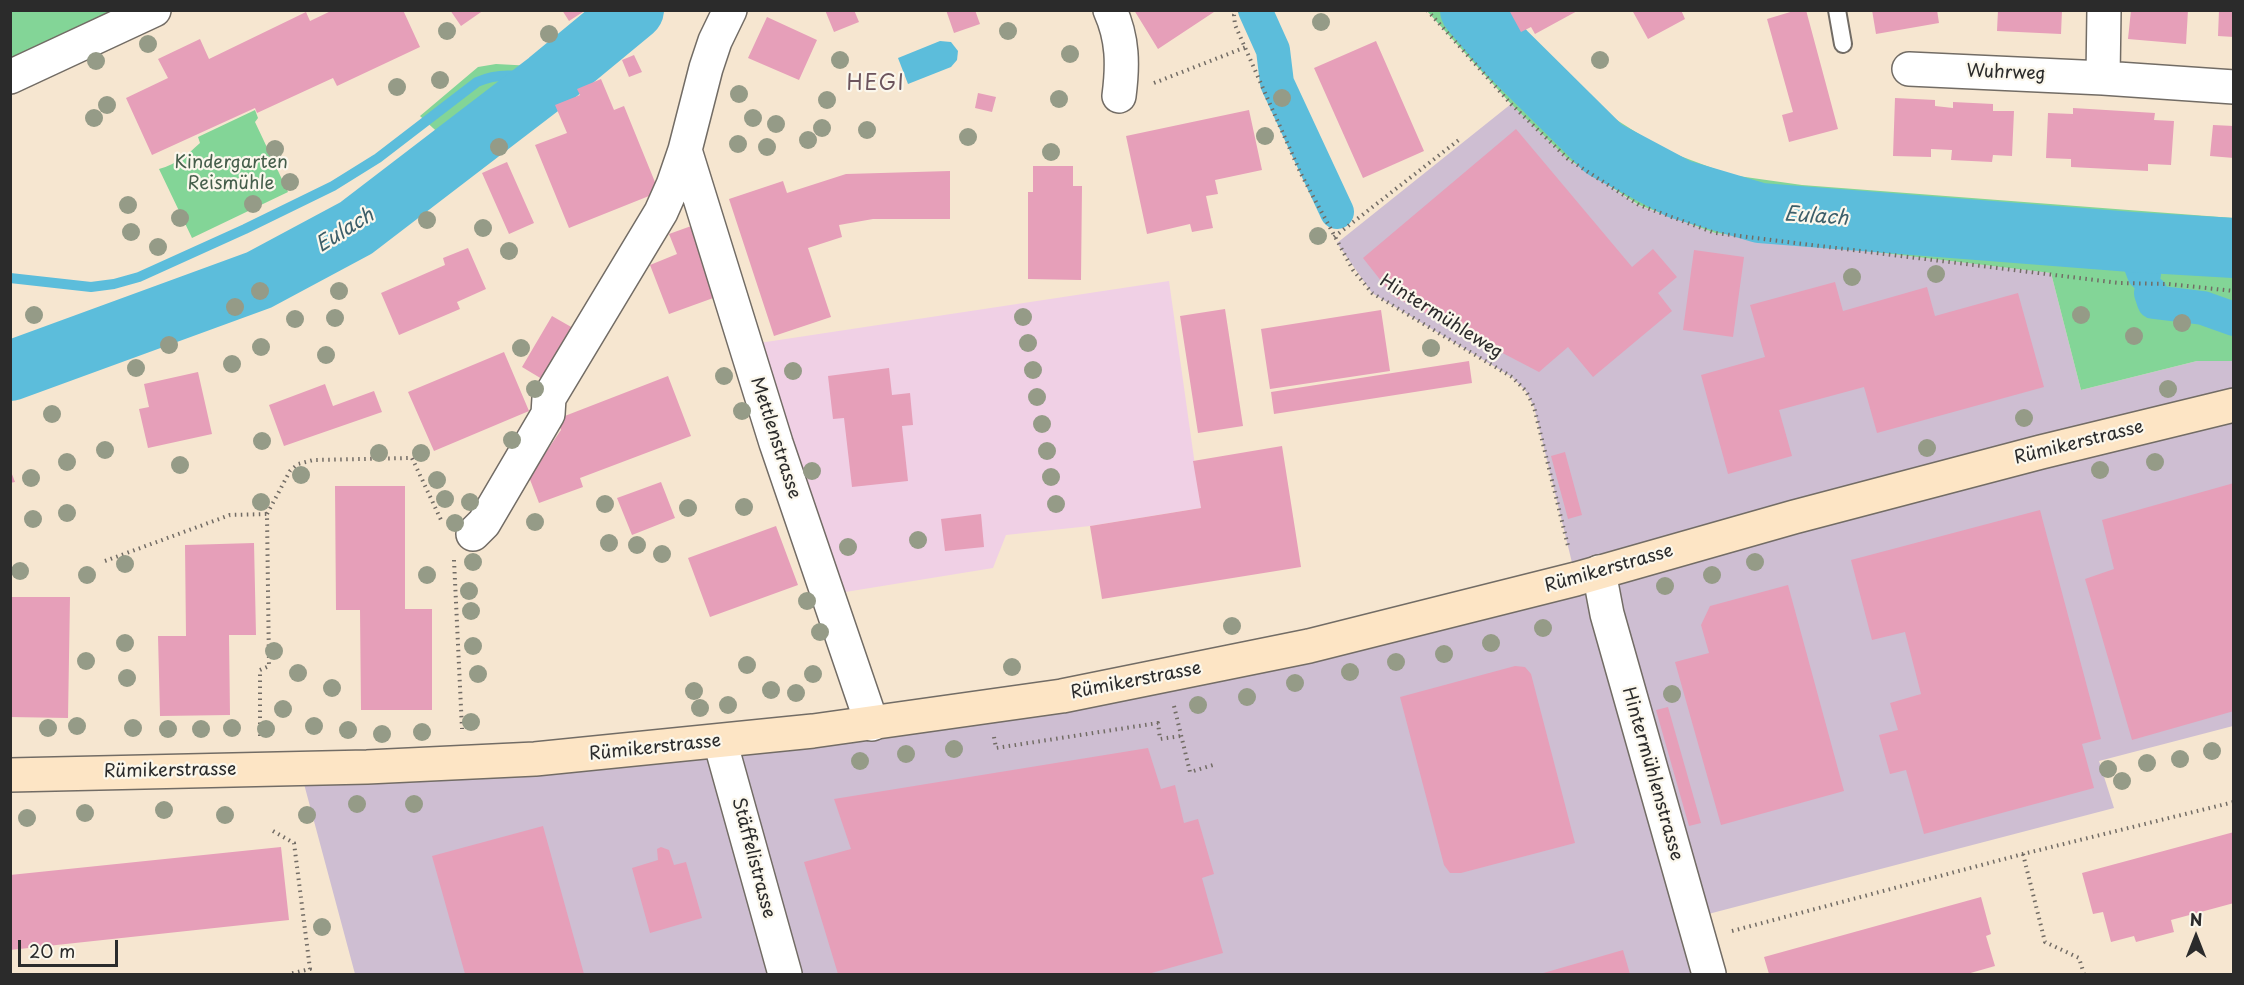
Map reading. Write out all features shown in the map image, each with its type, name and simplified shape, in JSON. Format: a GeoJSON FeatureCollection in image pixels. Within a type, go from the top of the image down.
{"type":"FeatureCollection","features":[{"type":"Feature","properties":{"kind":"main road","name":"Rümikerstrasse"},"geometry":{"type":"LineString","coordinates":[[10,775],[367,767],[468,763],[624,752],[872,724],[1062,696],[1309,646],[1599,572],[1794,517],[2041,452],[2234,405]]}},
{"type":"Feature","properties":{"kind":"street"},"geometry":{"type":"LineString","coordinates":[[10,77],[154,10]]}},
{"type":"Feature","properties":{"kind":"street"},"geometry":{"type":"LineString","coordinates":[[460,533],[484,523],[548,414],[549,398],[661,212],[685,150],[699,90],[715,41],[730,10]]}},
{"type":"Feature","properties":{"kind":"street"},"geometry":{"type":"LineString","coordinates":[[1110,10],[1122,49],[1119,96]]}},
{"type":"Feature","properties":{"kind":"street"},"geometry":{"type":"LineString","coordinates":[[2103,78],[2104,10]]}},
{"type":"Feature","properties":{"kind":"street","name":"Wuhrweg"},"geometry":{"type":"LineString","coordinates":[[1909,69],[2234,87]]}},
{"type":"Feature","properties":{"kind":"street","name":"Mettlenstrasse"},"geometry":{"type":"LineString","coordinates":[[685,150],[776,443],[872,724]]}},
{"type":"Feature","properties":{"kind":"street","name":"Hintermühlenstrasse"},"geometry":{"type":"LineString","coordinates":[[1599,572],[1607,614],[1709,975]]}},
{"type":"Feature","properties":{"kind":"street","name":"Stäffelistrasse"},"geometry":{"type":"LineString","coordinates":[[720,741],[785,975]]}},
{"type":"Feature","properties":{"kind":"lane"},"geometry":{"type":"LineString","coordinates":[[1837,10],[1844,44]]}},
{"type":"Feature","properties":{"kind":"path","name":"Hintermühleweg"},"geometry":{"type":"LineString","coordinates":[[1238,10],[1234,20],[1301,174],[1353,270],[1372,293],[1512,377],[1526,391],[1534,407],[1570,554]]}},
{"type":"Feature","properties":{"kind":"path"},"geometry":{"type":"LineString","coordinates":[[1427,10],[1511,104],[1568,159],[1638,205],[1715,233],[2119,283],[2169,284],[2234,291]]}},
{"type":"Feature","properties":{"kind":"path"},"geometry":{"type":"LineString","coordinates":[[1119,96],[1246,48]]}},
{"type":"Feature","properties":{"kind":"path"},"geometry":{"type":"LineString","coordinates":[[1334,237],[1460,139]]}},
{"type":"Feature","properties":{"kind":"path"},"geometry":{"type":"LineString","coordinates":[[260,746],[260,670],[269,666],[267,514],[290,471],[298,464],[313,460],[412,458],[460,533]]}},
{"type":"Feature","properties":{"kind":"path"},"geometry":{"type":"LineString","coordinates":[[105,561],[230,515],[267,514]]}},
{"type":"Feature","properties":{"kind":"path"},"geometry":{"type":"LineString","coordinates":[[454,560],[463,739]]}},
{"type":"Feature","properties":{"kind":"path"},"geometry":{"type":"LineString","coordinates":[[1172,701],[1190,772],[1214,765]]}},
{"type":"Feature","properties":{"kind":"path"},"geometry":{"type":"LineString","coordinates":[[993,731],[996,748],[1158,723],[1160,739],[1181,736]]}},
{"type":"Feature","properties":{"kind":"path"},"geometry":{"type":"LineString","coordinates":[[1699,940],[2023,854],[2234,802]]}},
{"type":"Feature","properties":{"kind":"path"},"geometry":{"type":"LineString","coordinates":[[273,831],[294,843],[310,969],[289,975]]}},
{"type":"Feature","properties":{"kind":"path"},"geometry":{"type":"LineString","coordinates":[[2023,854],[2045,942],[2079,958],[2084,975]]}},
{"type":"Feature","properties":{"kind":"shaded area"},"geometry":{"type":"Polygon","coordinates":[[[1511,104],[1568,159],[1638,205],[1715,233],[2051,273],[2081,390],[2197,361],[2233,361],[2233,726],[2099,761],[2114,808],[1693,918],[1709,974],[355,974],[300,769],[813,731],[1576,579],[1534,407],[1526,391],[1512,377],[1372,293],[1337,243],[1511,104]]]}},
{"type":"Feature","properties":{"kind":"shaded area"},"geometry":{"type":"Polygon","coordinates":[[[1169,281],[1201,508],[1090,526],[1006,535],[993,568],[827,595],[746,345],[1169,281]]]}},
{"type":"Feature","properties":{"kind":"green space"},"geometry":{"type":"Polygon","coordinates":[[[135,10],[11,77],[10,11],[135,10]]]}},
{"type":"Feature","properties":{"kind":"green space"},"geometry":{"type":"Polygon","coordinates":[[[608,10],[662,11],[527,116],[358,237],[11,389],[11,360],[153,307],[348,218],[446,140],[420,116],[478,67],[496,64],[533,66],[546,60],[608,10]]]}},
{"type":"Feature","properties":{"kind":"green space"},"geometry":{"type":"Polygon","coordinates":[[[1427,11],[1495,11],[1519,36],[1601,110],[1664,150],[1731,175],[1802,185],[2233,218],[2233,361],[2197,361],[2081,390],[2051,273],[1715,233],[1639,205],[1568,159],[1511,104],[1427,11]]]}},
{"type":"Feature","properties":{"kind":"green space","name":"Kindergarten Reismühle"},"geometry":{"type":"Polygon","coordinates":[[[255,110],[258,118],[255,122],[288,192],[192,238],[159,169],[171,165],[186,155],[200,143],[198,137],[255,110]]]}},
{"type":"Feature","properties":{"kind":"water"},"geometry":{"type":"Polygon","coordinates":[[[940,41],[951,42],[958,51],[957,60],[951,67],[908,84],[898,58],[940,41]]]}},
{"type":"Feature","properties":{"kind":"building"},"geometry":{"type":"Polygon","coordinates":[[[333,10],[403,10],[420,47],[337,86],[333,78],[257,113],[255,108],[152,155],[126,98],[168,78],[158,59],[200,39],[209,59],[306,12],[310,21],[333,10]]]}},
{"type":"Feature","properties":{"kind":"building"},"geometry":{"type":"Polygon","coordinates":[[[450,10],[484,10],[461,26],[450,10]]]}},
{"type":"Feature","properties":{"kind":"building"},"geometry":{"type":"Polygon","coordinates":[[[562,10],[586,10],[569,21],[562,10]]]}},
{"type":"Feature","properties":{"kind":"building"},"geometry":{"type":"Polygon","coordinates":[[[825,10],[854,10],[859,22],[834,32],[825,10]]]}},
{"type":"Feature","properties":{"kind":"building"},"geometry":{"type":"Polygon","coordinates":[[[946,10],[975,10],[980,24],[954,33],[946,10]]]}},
{"type":"Feature","properties":{"kind":"building"},"geometry":{"type":"Polygon","coordinates":[[[1134,10],[1217,10],[1158,49],[1134,10]]]}},
{"type":"Feature","properties":{"kind":"building"},"geometry":{"type":"Polygon","coordinates":[[[1509,10],[1579,10],[1535,34],[1531,27],[1521,32],[1509,10]]]}},
{"type":"Feature","properties":{"kind":"building"},"geometry":{"type":"Polygon","coordinates":[[[1632,10],[1681,10],[1685,19],[1648,39],[1632,10]]]}},
{"type":"Feature","properties":{"kind":"building"},"geometry":{"type":"Polygon","coordinates":[[[1797,10],[1806,10],[1838,129],[1789,142],[1782,115],[1793,112],[1767,19],[1797,10]]]}},
{"type":"Feature","properties":{"kind":"building"},"geometry":{"type":"Polygon","coordinates":[[[1872,10],[1937,10],[1939,23],[1876,34],[1872,10]]]}},
{"type":"Feature","properties":{"kind":"building"},"geometry":{"type":"Polygon","coordinates":[[[1998,10],[2062,10],[2061,34],[1997,31],[1998,10]]]}},
{"type":"Feature","properties":{"kind":"building"},"geometry":{"type":"Polygon","coordinates":[[[2131,10],[2188,10],[2186,44],[2128,39],[2131,10]]]}},
{"type":"Feature","properties":{"kind":"building"},"geometry":{"type":"Polygon","coordinates":[[[2219,10],[2234,10],[2234,37],[2218,36],[2219,10]]]}},
{"type":"Feature","properties":{"kind":"building"},"geometry":{"type":"Polygon","coordinates":[[[767,17],[817,40],[799,80],[748,58],[767,17]]]}},
{"type":"Feature","properties":{"kind":"building"},"geometry":{"type":"Polygon","coordinates":[[[1376,41],[1424,151],[1363,178],[1314,68],[1376,41]]]}},
{"type":"Feature","properties":{"kind":"building"},"geometry":{"type":"Polygon","coordinates":[[[634,55],[642,72],[629,77],[622,60],[634,55]]]}},
{"type":"Feature","properties":{"kind":"building"},"geometry":{"type":"Polygon","coordinates":[[[601,79],[614,110],[624,106],[659,192],[569,228],[535,145],[567,133],[555,105],[580,95],[577,89],[601,79]]]}},
{"type":"Feature","properties":{"kind":"building"},"geometry":{"type":"Polygon","coordinates":[[[978,93],[996,97],[992,112],[975,108],[978,93]]]}},
{"type":"Feature","properties":{"kind":"building"},"geometry":{"type":"Polygon","coordinates":[[[1895,98],[1935,100],[1935,106],[1953,108],[1953,102],[1993,104],[1993,111],[2014,111],[2012,156],[1993,155],[1992,162],[1951,160],[1952,150],[1931,149],[1931,157],[1893,156],[1895,98]]]}},
{"type":"Feature","properties":{"kind":"building"},"geometry":{"type":"Polygon","coordinates":[[[2073,108],[2155,113],[2154,120],[2174,121],[2171,165],[2148,164],[2148,171],[2071,167],[2071,159],[2046,158],[2048,113],[2073,114],[2073,108]]]}},
{"type":"Feature","properties":{"kind":"building"},"geometry":{"type":"Polygon","coordinates":[[[1249,110],[1262,170],[1215,180],[1218,194],[1206,196],[1213,228],[1192,232],[1190,224],[1147,234],[1126,136],[1249,110]]]}},
{"type":"Feature","properties":{"kind":"building"},"geometry":{"type":"Polygon","coordinates":[[[2213,125],[2234,126],[2234,158],[2210,156],[2213,125]]]}},
{"type":"Feature","properties":{"kind":"building"},"geometry":{"type":"Polygon","coordinates":[[[1516,129],[1632,267],[1653,249],[1677,277],[1658,293],[1672,311],[1593,377],[1568,347],[1539,372],[1393,296],[1363,258],[1516,129]]]}},
{"type":"Feature","properties":{"kind":"building"},"geometry":{"type":"Polygon","coordinates":[[[507,162],[534,223],[509,234],[482,173],[507,162]]]}},
{"type":"Feature","properties":{"kind":"building"},"geometry":{"type":"Polygon","coordinates":[[[1033,166],[1073,166],[1073,186],[1082,186],[1081,280],[1028,279],[1028,192],[1033,192],[1033,166]]]}},
{"type":"Feature","properties":{"kind":"building"},"geometry":{"type":"Polygon","coordinates":[[[950,171],[950,219],[873,219],[839,225],[842,237],[808,248],[831,317],[774,336],[729,199],[783,181],[787,193],[846,174],[950,171]]]}},
{"type":"Feature","properties":{"kind":"building"},"geometry":{"type":"Polygon","coordinates":[[[694,225],[705,255],[701,257],[716,297],[669,314],[650,265],[677,254],[669,234],[694,225]]]}},
{"type":"Feature","properties":{"kind":"building"},"geometry":{"type":"Polygon","coordinates":[[[468,248],[486,289],[457,302],[460,309],[399,335],[381,293],[445,265],[443,258],[468,248]]]}},
{"type":"Feature","properties":{"kind":"building"},"geometry":{"type":"Polygon","coordinates":[[[1694,250],[1744,257],[1733,337],[1683,330],[1694,250]]]}},
{"type":"Feature","properties":{"kind":"building"},"geometry":{"type":"Polygon","coordinates":[[[1835,282],[1843,311],[1927,287],[1935,316],[2018,293],[2044,387],[1877,433],[1864,387],[1779,410],[1792,456],[1728,474],[1701,375],[1765,357],[1750,305],[1835,282]]]}},
{"type":"Feature","properties":{"kind":"building"},"geometry":{"type":"Polygon","coordinates":[[[1225,309],[1243,426],[1198,433],[1180,316],[1225,309]]]}},
{"type":"Feature","properties":{"kind":"building"},"geometry":{"type":"Polygon","coordinates":[[[1381,310],[1390,371],[1270,389],[1261,329],[1381,310]]]}},
{"type":"Feature","properties":{"kind":"building"},"geometry":{"type":"Polygon","coordinates":[[[552,316],[573,328],[542,379],[522,367],[552,316]]]}},
{"type":"Feature","properties":{"kind":"building"},"geometry":{"type":"Polygon","coordinates":[[[504,352],[529,411],[434,451],[408,392],[504,352]]]}},
{"type":"Feature","properties":{"kind":"building"},"geometry":{"type":"Polygon","coordinates":[[[1469,361],[1472,383],[1274,414],[1271,392],[1469,361]]]}},
{"type":"Feature","properties":{"kind":"building"},"geometry":{"type":"Polygon","coordinates":[[[889,368],[892,395],[910,393],[913,425],[902,426],[908,481],[852,487],[844,418],[833,419],[828,376],[889,368]]]}},
{"type":"Feature","properties":{"kind":"building"},"geometry":{"type":"Polygon","coordinates":[[[198,372],[212,434],[148,448],[139,409],[149,407],[144,384],[198,372]]]}},
{"type":"Feature","properties":{"kind":"building"},"geometry":{"type":"Polygon","coordinates":[[[668,376],[691,436],[580,478],[583,487],[539,503],[529,477],[561,430],[557,419],[668,376]]]}},
{"type":"Feature","properties":{"kind":"building"},"geometry":{"type":"Polygon","coordinates":[[[325,384],[333,406],[374,391],[382,412],[284,446],[269,405],[325,384]]]}},
{"type":"Feature","properties":{"kind":"building"},"geometry":{"type":"Polygon","coordinates":[[[1282,446],[1301,567],[1102,599],[1090,526],[1201,508],[1193,461],[1282,446]]]}},
{"type":"Feature","properties":{"kind":"building"},"geometry":{"type":"Polygon","coordinates":[[[1565,452],[1582,515],[1568,519],[1551,456],[1565,452]]]}},
{"type":"Feature","properties":{"kind":"building"},"geometry":{"type":"Polygon","coordinates":[[[10,469],[15,482],[10,483],[10,469]]]}},
{"type":"Feature","properties":{"kind":"building"},"geometry":{"type":"Polygon","coordinates":[[[661,482],[675,518],[632,535],[617,498],[661,482]]]}},
{"type":"Feature","properties":{"kind":"building"},"geometry":{"type":"Polygon","coordinates":[[[2234,483],[2234,711],[2132,740],[2085,579],[2114,569],[2102,520],[2234,483]]]}},
{"type":"Feature","properties":{"kind":"building"},"geometry":{"type":"Polygon","coordinates":[[[335,486],[405,486],[405,609],[432,609],[432,710],[361,710],[360,610],[336,610],[335,486]]]}},
{"type":"Feature","properties":{"kind":"building"},"geometry":{"type":"Polygon","coordinates":[[[2040,510],[2101,739],[2082,744],[2094,788],[1924,834],[1906,770],[1890,774],[1879,735],[1898,730],[1890,703],[1921,694],[1905,632],[1872,640],[1851,560],[2040,510]]]}},
{"type":"Feature","properties":{"kind":"building"},"geometry":{"type":"Polygon","coordinates":[[[981,514],[984,547],[945,551],[941,519],[981,514]]]}},
{"type":"Feature","properties":{"kind":"building"},"geometry":{"type":"Polygon","coordinates":[[[776,526],[798,585],[710,617],[688,558],[776,526]]]}},
{"type":"Feature","properties":{"kind":"building"},"geometry":{"type":"Polygon","coordinates":[[[254,543],[256,635],[229,635],[230,715],[160,716],[158,636],[186,636],[185,545],[254,543]]]}},
{"type":"Feature","properties":{"kind":"building"},"geometry":{"type":"Polygon","coordinates":[[[1788,585],[1844,791],[1721,825],[1675,662],[1709,653],[1701,625],[1710,606],[1788,585]]]}},
{"type":"Feature","properties":{"kind":"building"},"geometry":{"type":"Polygon","coordinates":[[[10,597],[70,597],[68,718],[10,717],[10,597]]]}},
{"type":"Feature","properties":{"kind":"building"},"geometry":{"type":"Polygon","coordinates":[[[1515,666],[1525,667],[1531,674],[1575,843],[1461,873],[1450,873],[1444,865],[1400,697],[1515,666]]]}},
{"type":"Feature","properties":{"kind":"building"},"geometry":{"type":"Polygon","coordinates":[[[1668,707],[1701,823],[1689,826],[1656,710],[1668,707]]]}},
{"type":"Feature","properties":{"kind":"building"},"geometry":{"type":"Polygon","coordinates":[[[1148,748],[1161,789],[1175,785],[1184,823],[1198,819],[1214,874],[1202,878],[1223,953],[1148,974],[838,974],[804,862],[851,849],[834,799],[1148,748]]]}},
{"type":"Feature","properties":{"kind":"building"},"geometry":{"type":"Polygon","coordinates":[[[543,826],[584,974],[465,974],[432,856],[543,826]]]}},
{"type":"Feature","properties":{"kind":"building"},"geometry":{"type":"Polygon","coordinates":[[[2234,832],[2234,903],[2171,920],[2174,932],[2136,942],[2134,936],[2111,942],[2103,912],[2093,914],[2082,873],[2234,832]]]}},
{"type":"Feature","properties":{"kind":"building"},"geometry":{"type":"Polygon","coordinates":[[[281,847],[289,920],[10,950],[10,875],[281,847]]]}},
{"type":"Feature","properties":{"kind":"building"},"geometry":{"type":"Polygon","coordinates":[[[661,847],[669,850],[674,865],[686,862],[702,918],[650,933],[632,868],[658,860],[657,849],[661,847]]]}},
{"type":"Feature","properties":{"kind":"building"},"geometry":{"type":"Polygon","coordinates":[[[1981,897],[1991,934],[1986,936],[1995,966],[1967,974],[1769,974],[1764,957],[1981,897]]]}},
{"type":"Feature","properties":{"kind":"building"},"geometry":{"type":"Polygon","coordinates":[[[1623,950],[1630,974],[1540,974],[1623,950]]]}},
{"type":"Feature","properties":{"kind":"waterway","name":"Eulach"},"geometry":{"type":"LineString","coordinates":[[10,371],[259,280],[356,228],[548,81],[634,10]]}},
{"type":"Feature","properties":{"kind":"waterway"},"geometry":{"type":"LineString","coordinates":[[1255,10],[1273,50],[1277,83],[1337,212]]}},
{"type":"Feature","properties":{"kind":"waterway","name":"Eulach"},"geometry":{"type":"LineString","coordinates":[[1470,10],[1505,51],[1604,149],[1679,189],[1760,213],[2234,248]]}},
{"type":"Feature","properties":{"kind":"waterway"},"geometry":{"type":"LineString","coordinates":[[10,278],[91,287],[139,277],[333,186],[378,158],[477,82],[495,76],[521,76],[548,81]]}},
{"type":"Feature","properties":{"kind":"waterway"},"geometry":{"type":"LineString","coordinates":[[2132,242],[2144,274]]}},
{"type":"Feature","properties":{"kind":"waterway"},"geometry":{"type":"LineString","coordinates":[[2151,293],[2154,302],[2203,308],[2234,319]]}},
{"type":"Feature","properties":{"kind":"district","name":"HEGI"},"geometry":{"type":"Point","coordinates":[876,84]}}]}
